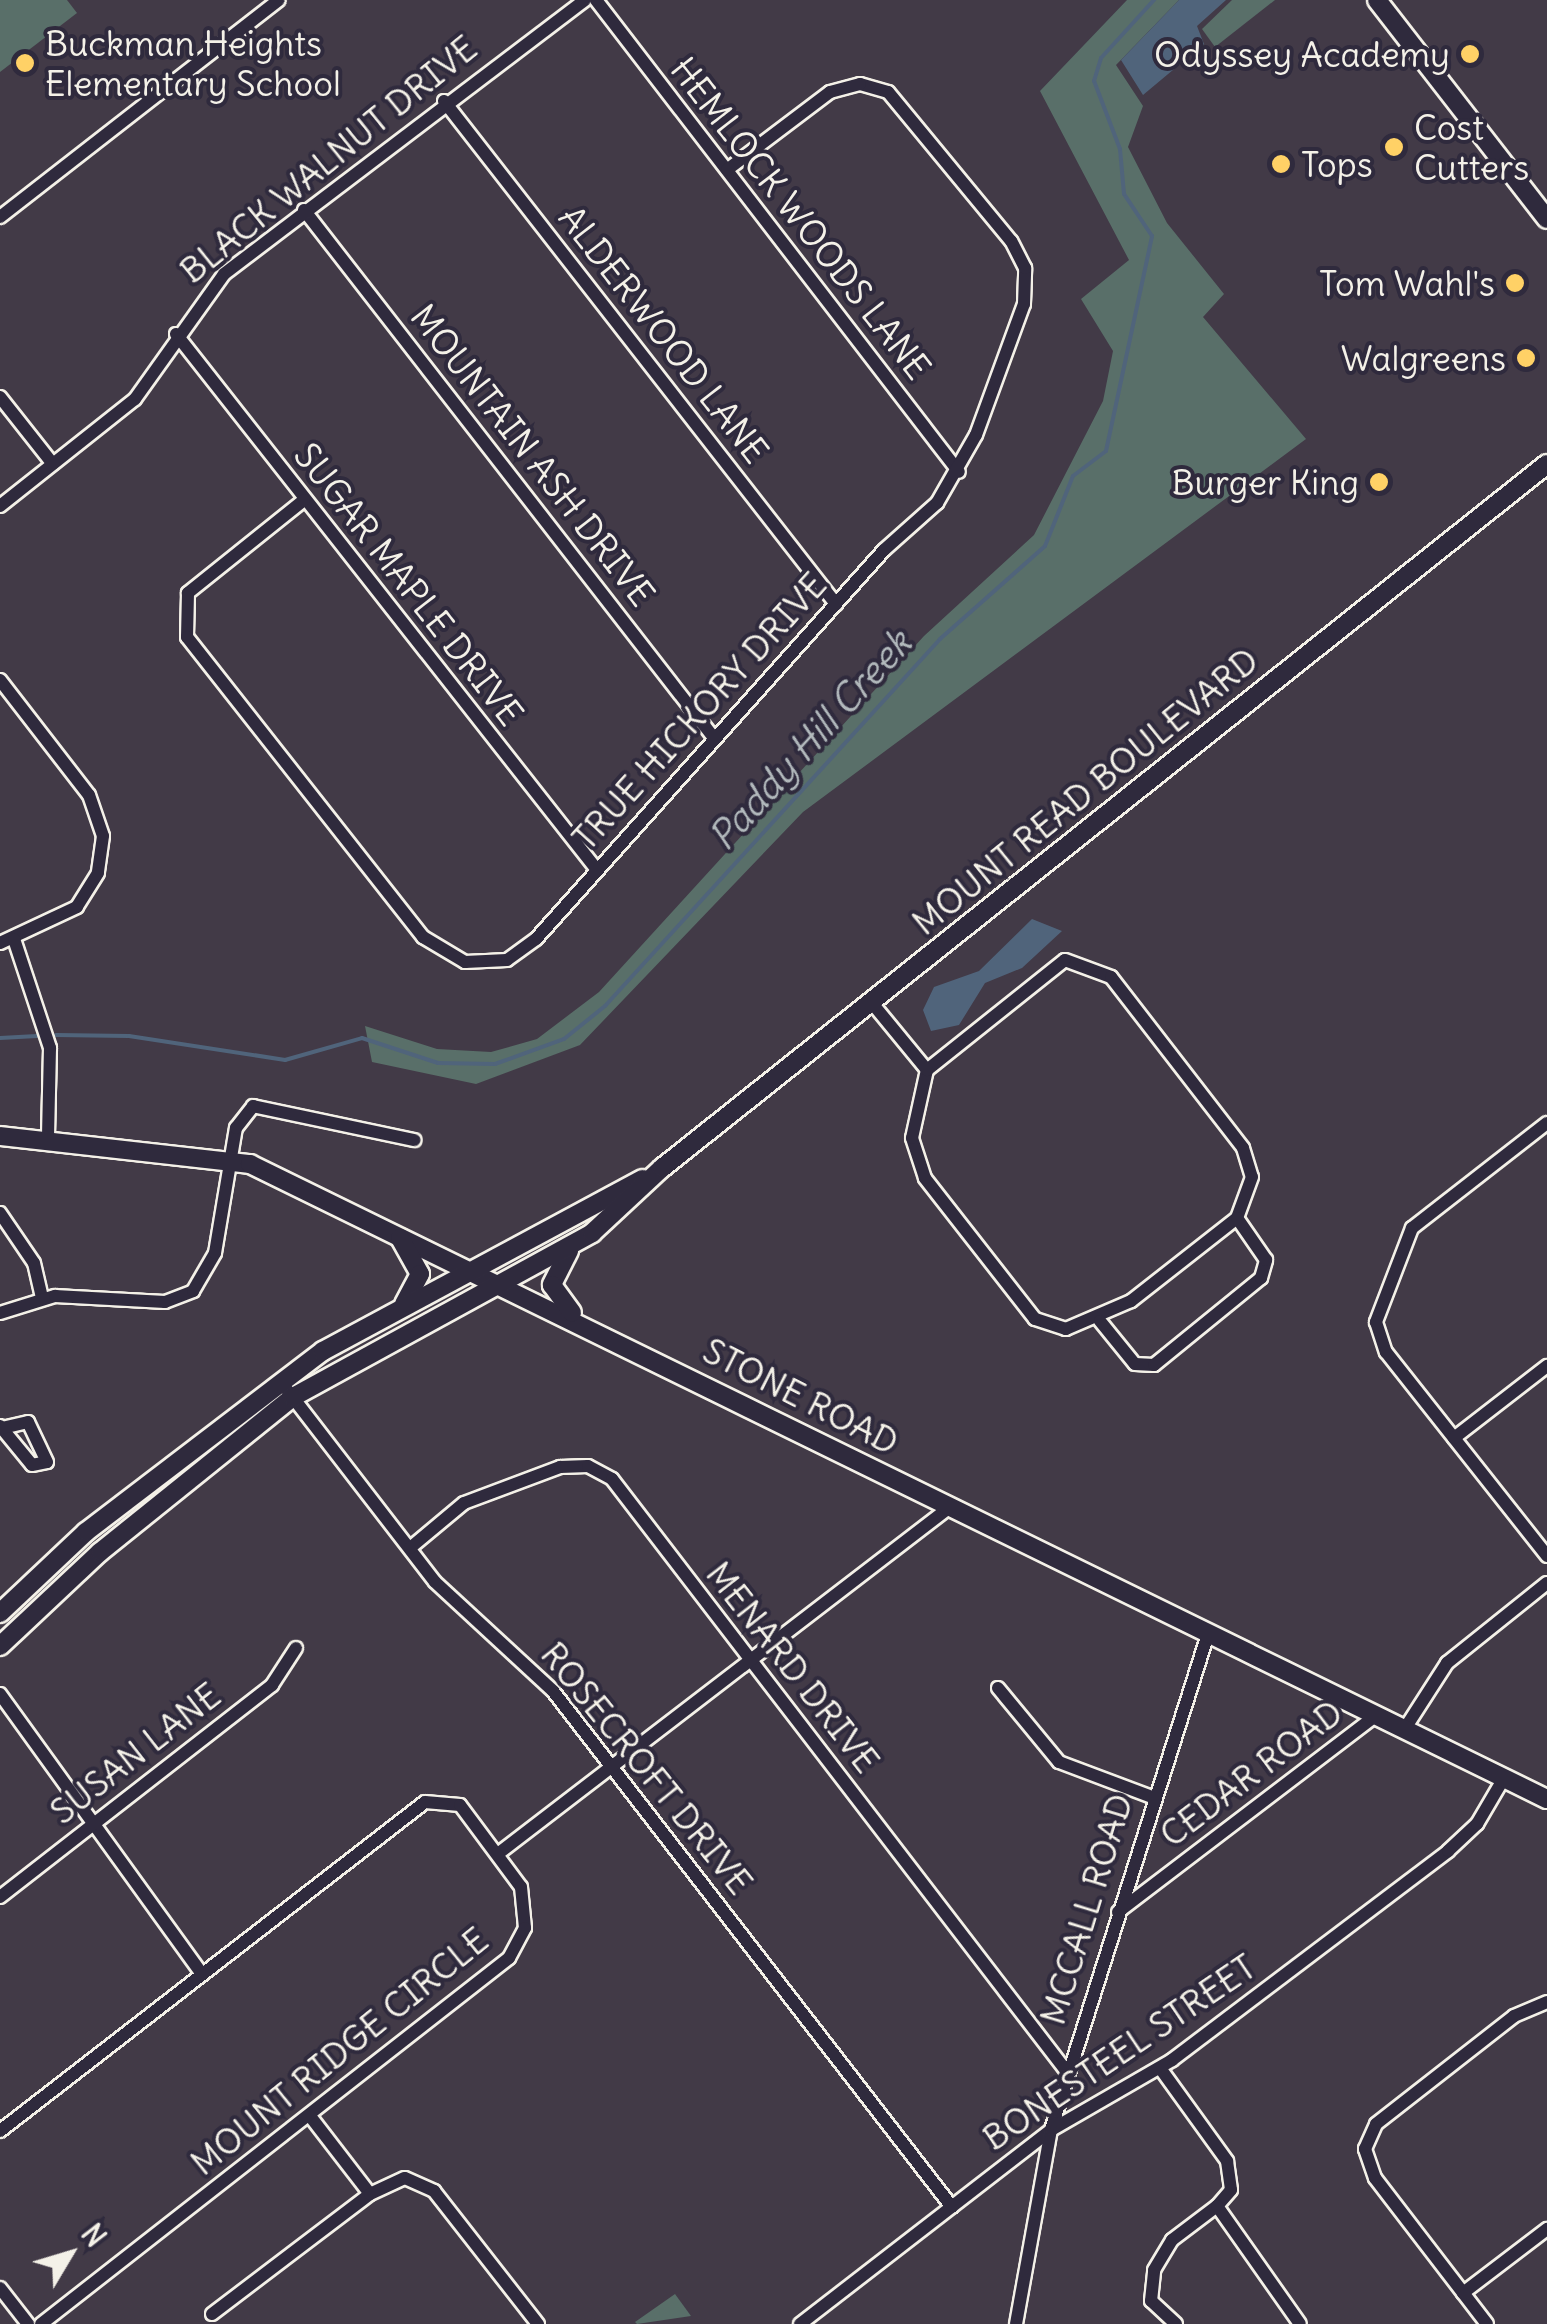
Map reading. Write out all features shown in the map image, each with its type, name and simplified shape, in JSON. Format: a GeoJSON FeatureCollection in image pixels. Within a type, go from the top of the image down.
{"type":"FeatureCollection","features":[{"type":"Feature","properties":{"kind":"main road"},"geometry":{"type":"LineString","coordinates":[[1377,0],[1547,219]]}},
{"type":"Feature","properties":{"kind":"main road","name":"MOUNT READ BOULEVARD"},"geometry":{"type":"LineString","coordinates":[[0,1646],[100,1552],[287,1389],[504,1284],[580,1240],[662,1168],[1547,464]]}},
{"type":"Feature","properties":{"kind":"main road","name":"STONE ROAD"},"geometry":{"type":"LineString","coordinates":[[0,1136],[229,1159],[480,1270],[950,1507],[1547,1798]]}},
{"type":"Feature","properties":{"kind":"main road","name":"MOUNT READ BOULEVARD"},"geometry":{"type":"LineString","coordinates":[[0,1613],[64,1550],[396,1312],[480,1270],[662,1168]]}},
{"type":"Feature","properties":{"kind":"main road"},"geometry":{"type":"LineString","coordinates":[[390,1228],[420,1274],[396,1312]]}},
{"type":"Feature","properties":{"kind":"main road"},"geometry":{"type":"LineString","coordinates":[[580,1240],[552,1285],[584,1323]]}},
{"type":"Feature","properties":{"kind":"main road"},"geometry":{"type":"LineString","coordinates":[[0,1598],[64,1550]]}},
{"type":"Feature","properties":{"kind":"street"},"geometry":{"type":"LineString","coordinates":[[0,218],[279,0]]}},
{"type":"Feature","properties":{"kind":"street","name":"BLACK WALNUT DRIVE"},"geometry":{"type":"LineString","coordinates":[[0,506],[135,399],[207,289],[444,101],[585,0]]}},
{"type":"Feature","properties":{"kind":"street","name":"HEMLOCK WOODS LANE"},"geometry":{"type":"LineString","coordinates":[[596,0],[959,472]]}},
{"type":"Feature","properties":{"kind":"street","name":"TRUE HICKORY DRIVE"},"geometry":{"type":"LineString","coordinates":[[304,500],[188,593],[182,624],[422,937],[465,962],[507,960],[597,870],[959,472],[1027,292],[1025,268],[1000,226],[908,108],[875,87],[830,92],[727,170]]}},
{"type":"Feature","properties":{"kind":"street","name":"ALDERWOOD LANE"},"geometry":{"type":"LineString","coordinates":[[444,101],[836,604]]}},
{"type":"Feature","properties":{"kind":"street","name":"MOUNTAIN ASH DRIVE"},"geometry":{"type":"LineString","coordinates":[[304,210],[714,738]]}},
{"type":"Feature","properties":{"kind":"street","name":"SUGAR MAPLE DRIVE"},"geometry":{"type":"LineString","coordinates":[[176,334],[597,870]]}},
{"type":"Feature","properties":{"kind":"street"},"geometry":{"type":"LineString","coordinates":[[0,397],[53,464]]}},
{"type":"Feature","properties":{"kind":"street"},"geometry":{"type":"LineString","coordinates":[[0,680],[89,796],[103,836],[85,897],[7,941],[50,1048],[48,1139]]}},
{"type":"Feature","properties":{"kind":"street"},"geometry":{"type":"LineString","coordinates":[[1065,960],[1096,966],[1250,1161],[1251,1193],[1237,1218],[1100,1320],[1066,1329],[1035,1318],[926,1178],[912,1138],[927,1070],[1050,968],[1065,960]]}},
{"type":"Feature","properties":{"kind":"street"},"geometry":{"type":"LineString","coordinates":[[872,1003],[927,1070]]}},
{"type":"Feature","properties":{"kind":"street"},"geometry":{"type":"LineString","coordinates":[[0,1313],[42,1298],[165,1302],[192,1291],[215,1253],[229,1159],[241,1116],[259,1104],[414,1140]]}},
{"type":"Feature","properties":{"kind":"street"},"geometry":{"type":"LineString","coordinates":[[1547,1123],[1412,1228],[1379,1302],[1386,1352],[1547,1556]]}},
{"type":"Feature","properties":{"kind":"street"},"geometry":{"type":"LineString","coordinates":[[0,1213],[34,1263],[42,1298]]}},
{"type":"Feature","properties":{"kind":"street"},"geometry":{"type":"LineString","coordinates":[[1100,1320],[1136,1364],[1154,1365],[1261,1278],[1266,1260],[1237,1218]]}},
{"type":"Feature","properties":{"kind":"street"},"geometry":{"type":"LineString","coordinates":[[1454,1438],[1547,1366]]}},
{"type":"Feature","properties":{"kind":"street","name":"ROSECROFT DRIVE"},"geometry":{"type":"LineString","coordinates":[[287,1389],[435,1582],[530,1665],[952,2207]]}},
{"type":"Feature","properties":{"kind":"street","name":"MENARD DRIVE"},"geometry":{"type":"LineString","coordinates":[[410,1548],[464,1503],[588,1466],[612,1479],[1067,2072]]}},
{"type":"Feature","properties":{"kind":"street"},"geometry":{"type":"LineString","coordinates":[[499,1853],[950,1507]]}},
{"type":"Feature","properties":{"kind":"street"},"geometry":{"type":"LineString","coordinates":[[1404,1730],[1447,1662],[1547,1583]]}},
{"type":"Feature","properties":{"kind":"street","name":"MCCALL ROAD"},"geometry":{"type":"LineString","coordinates":[[1016,2324],[1051,2130],[1067,2072],[1152,1797],[1208,1634]]}},
{"type":"Feature","properties":{"kind":"street","name":"SUSAN LANE"},"geometry":{"type":"LineString","coordinates":[[0,1897],[272,1685],[296,1648]]}},
{"type":"Feature","properties":{"kind":"street"},"geometry":{"type":"LineString","coordinates":[[998,1688],[1058,1762],[1152,1797]]}},
{"type":"Feature","properties":{"kind":"street"},"geometry":{"type":"LineString","coordinates":[[0,1694],[200,1971]]}},
{"type":"Feature","properties":{"kind":"street","name":"CEDAR ROAD"},"geometry":{"type":"LineString","coordinates":[[1116,1914],[1375,1716]]}},
{"type":"Feature","properties":{"kind":"street","name":"BONESTEEL STREET"},"geometry":{"type":"LineString","coordinates":[[800,2324],[1051,2130],[1160,2068],[1448,1852],[1477,1824],[1504,1778]]}},
{"type":"Feature","properties":{"kind":"street","name":"MOUNT RIDGE CIRCLE"},"geometry":{"type":"LineString","coordinates":[[0,2131],[200,1971],[424,1802],[460,1805],[499,1853],[525,1900],[509,1958],[41,2324]]}},
{"type":"Feature","properties":{"kind":"street"},"geometry":{"type":"LineString","coordinates":[[1487,2324],[1366,2160],[1376,2124],[1514,2016],[1547,2002]]}},
{"type":"Feature","properties":{"kind":"street"},"geometry":{"type":"LineString","coordinates":[[1160,2068],[1227,2161],[1231,2190],[1217,2206],[1172,2240],[1154,2270],[1151,2301],[1176,2324]]}},
{"type":"Feature","properties":{"kind":"street"},"geometry":{"type":"LineString","coordinates":[[310,2116],[370,2194]]}},
{"type":"Feature","properties":{"kind":"street"},"geometry":{"type":"LineString","coordinates":[[212,2314],[370,2194],[405,2178],[434,2191],[538,2324]]}},
{"type":"Feature","properties":{"kind":"street"},"geometry":{"type":"LineString","coordinates":[[1217,2206],[1300,2324]]}},
{"type":"Feature","properties":{"kind":"street"},"geometry":{"type":"LineString","coordinates":[[1463,2293],[1547,2229]]}},
{"type":"Feature","properties":{"kind":"street"},"geometry":{"type":"LineString","coordinates":[[0,2288],[28,2324]]}},
{"type":"Feature","properties":{"kind":"green space"},"geometry":{"type":"Polygon","coordinates":[[[0,0],[67,0],[77,13],[0,72],[0,0]]]}},
{"type":"Feature","properties":{"kind":"green space"},"geometry":{"type":"Polygon","coordinates":[[[1127,0],[1179,0],[1116,65],[1143,106],[1128,147],[1167,223],[1224,294],[1203,317],[1306,439],[803,812],[580,1045],[476,1084],[372,1062],[365,1026],[437,1049],[491,1052],[537,1039],[599,992],[924,636],[1034,535],[1103,401],[1113,351],[1081,299],[1129,260],[1040,91],[1127,0]]]}},
{"type":"Feature","properties":{"kind":"green space"},"geometry":{"type":"Polygon","coordinates":[[[1232,0],[1275,0],[1215,47],[1202,29],[1232,0]]]}},
{"type":"Feature","properties":{"kind":"green space"},"geometry":{"type":"Polygon","coordinates":[[[675,2294],[691,2316],[635,2322],[675,2294]]]}},
{"type":"Feature","properties":{"kind":"water"},"geometry":{"type":"Polygon","coordinates":[[[1179,0],[1226,0],[1197,26],[1204,44],[1143,95],[1121,60],[1179,0]]]}},
{"type":"Feature","properties":{"kind":"water"},"geometry":{"type":"Polygon","coordinates":[[[1032,919],[1062,931],[1022,968],[985,983],[959,1025],[931,1031],[923,1010],[934,987],[979,971],[1032,919]]]}},
{"type":"Feature","properties":{"kind":"waterway","name":"Paddy Hill Creek"},"geometry":{"type":"LineString","coordinates":[[56,1035],[129,1036],[285,1060],[362,1038],[438,1063],[495,1064],[564,1039],[605,1006],[940,639],[1045,546],[1073,476],[1106,451],[1152,236],[1124,194],[1120,149],[1094,81],[1101,58],[1154,0]]}},
{"type":"Feature","properties":{"kind":"waterway","name":"Paddy Hill Creek"},"geometry":{"type":"LineString","coordinates":[[0,1038],[37,1036]]}},
{"type":"Feature","properties":{"kind":"place","name":"Odyssey Academy"},"geometry":{"type":"Point","coordinates":[1470,54]}},
{"type":"Feature","properties":{"kind":"place","name":"Buckman Heights Elementary School"},"geometry":{"type":"Point","coordinates":[25,63]}},
{"type":"Feature","properties":{"kind":"place","name":"Cost Cutters"},"geometry":{"type":"Point","coordinates":[1394,147]}},
{"type":"Feature","properties":{"kind":"place","name":"Tops"},"geometry":{"type":"Point","coordinates":[1281,164]}},
{"type":"Feature","properties":{"kind":"place","name":"Tom Wahl's"},"geometry":{"type":"Point","coordinates":[1515,283]}},
{"type":"Feature","properties":{"kind":"place","name":"Walgreens"},"geometry":{"type":"Point","coordinates":[1526,358]}},
{"type":"Feature","properties":{"kind":"place","name":"Burger King"},"geometry":{"type":"Point","coordinates":[1379,482]}}]}
